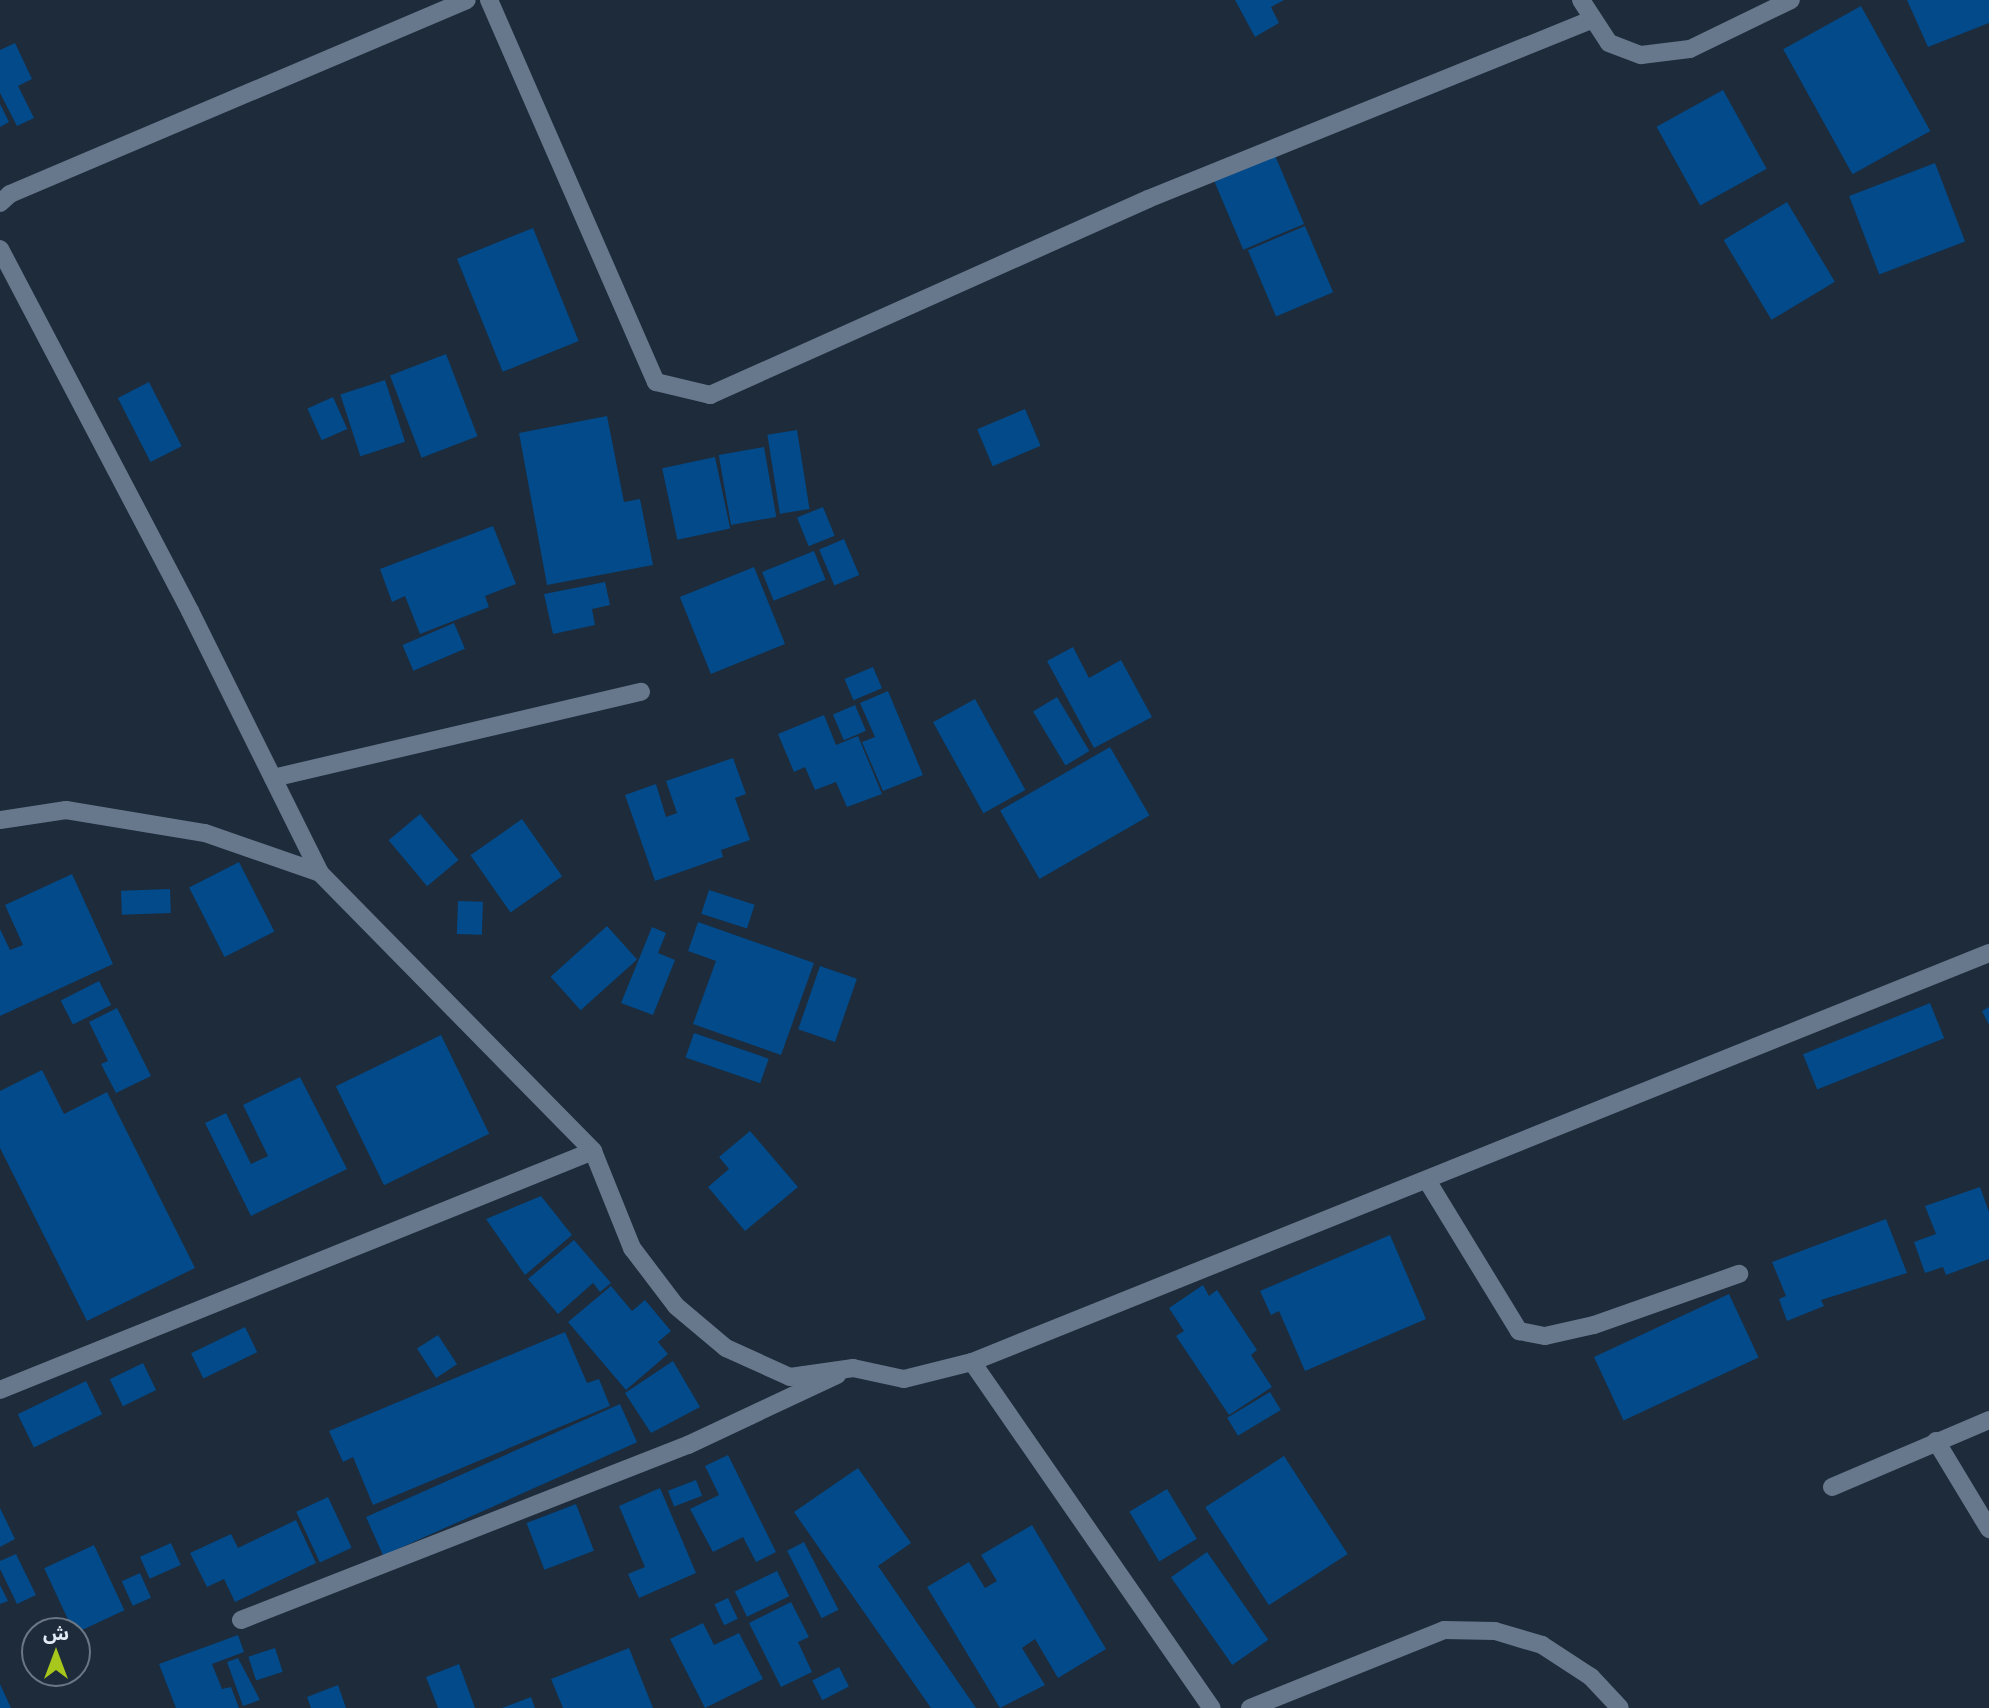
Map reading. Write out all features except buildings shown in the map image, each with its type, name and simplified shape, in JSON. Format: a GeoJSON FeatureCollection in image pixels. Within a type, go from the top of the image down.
{"type":"FeatureCollection","features":[{"type":"Feature","properties":{"kind":"street"},"geometry":{"type":"LineString","coordinates":[[0,203],[10,194],[464,0]]}},
{"type":"Feature","properties":{"kind":"street"},"geometry":{"type":"LineString","coordinates":[[489,0],[656,382],[710,395],[1148,199],[1591,20]]}},
{"type":"Feature","properties":{"kind":"street"},"geometry":{"type":"LineString","coordinates":[[1581,0],[1591,20],[1609,43],[1641,55],[1690,49],[1791,0]]}},
{"type":"Feature","properties":{"kind":"street"},"geometry":{"type":"LineString","coordinates":[[0,249],[320,873],[593,1151],[632,1248],[676,1306],[716,1339],[790,1377],[853,1368],[904,1379],[972,1362],[1428,1182],[1989,953]]}},
{"type":"Feature","properties":{"kind":"street"},"geometry":{"type":"LineString","coordinates":[[273,778],[641,692]]}},
{"type":"Feature","properties":{"kind":"street"},"geometry":{"type":"LineString","coordinates":[[0,820],[66,810],[205,833],[320,873]]}},
{"type":"Feature","properties":{"kind":"street"},"geometry":{"type":"LineString","coordinates":[[0,1390],[593,1151]]}},
{"type":"Feature","properties":{"kind":"street"},"geometry":{"type":"LineString","coordinates":[[1428,1182],[1519,1331],[1545,1336],[1594,1325],[1739,1274]]}},
{"type":"Feature","properties":{"kind":"street"},"geometry":{"type":"LineString","coordinates":[[972,1362],[1212,1708]]}},
{"type":"Feature","properties":{"kind":"street"},"geometry":{"type":"LineString","coordinates":[[241,1620],[688,1445],[853,1368]]}},
{"type":"Feature","properties":{"kind":"street"},"geometry":{"type":"LineString","coordinates":[[1832,1487],[1989,1420]]}},
{"type":"Feature","properties":{"kind":"street"},"geometry":{"type":"LineString","coordinates":[[1936,1441],[1989,1529]]}},
{"type":"Feature","properties":{"kind":"street"},"geometry":{"type":"LineString","coordinates":[[1250,1708],[1444,1630],[1495,1631],[1542,1646],[1591,1677],[1620,1708]]}}]}
